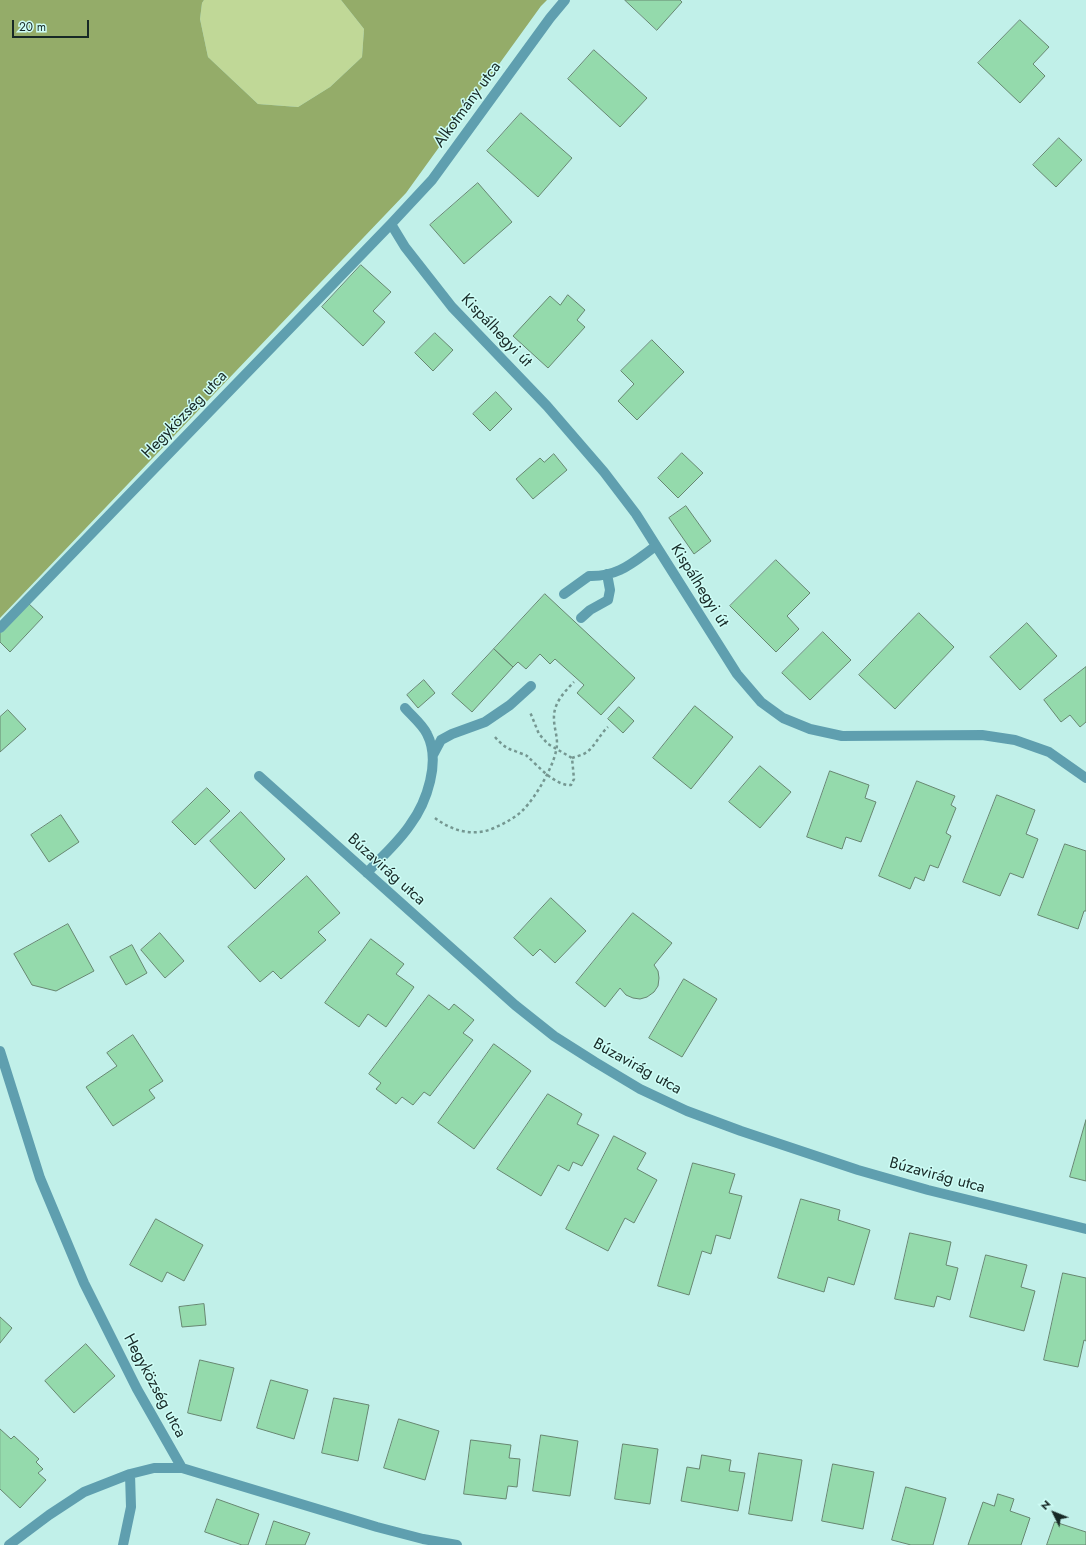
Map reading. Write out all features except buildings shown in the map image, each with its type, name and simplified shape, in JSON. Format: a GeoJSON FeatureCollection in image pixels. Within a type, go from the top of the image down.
{"type":"FeatureCollection","features":[{"type":"Feature","properties":{"kind":"street","name":"Alkotmány utca"},"geometry":{"type":"LineString","coordinates":[[391,224],[432,180],[550,18],[565,0]]}},
{"type":"Feature","properties":{"kind":"street","name":"Kispálhegyi út"},"geometry":{"type":"LineString","coordinates":[[391,224],[405,247],[452,307],[547,406],[591,456],[636,514],[737,674],[761,702],[784,718],[810,729],[842,736],[982,735],[1015,740],[1049,752],[1086,778]]}},
{"type":"Feature","properties":{"kind":"street","name":"Hegyközség utca"},"geometry":{"type":"LineString","coordinates":[[0,628],[391,224]]}},
{"type":"Feature","properties":{"kind":"street"},"geometry":{"type":"LineString","coordinates":[[564,594],[589,576],[601,576],[618,572],[656,546]]}},
{"type":"Feature","properties":{"kind":"street"},"geometry":{"type":"LineString","coordinates":[[582,618],[590,610],[608,600],[610,590],[607,574]]}},
{"type":"Feature","properties":{"kind":"street"},"geometry":{"type":"LineString","coordinates":[[367,873],[410,825],[421,806],[432,779],[434,755],[441,740],[452,734],[485,722],[510,705],[531,686]]}},
{"type":"Feature","properties":{"kind":"street"},"geometry":{"type":"LineString","coordinates":[[405,708],[427,733],[434,755]]}},
{"type":"Feature","properties":{"kind":"street","name":"Búzavirág utca"},"geometry":{"type":"LineString","coordinates":[[259,776],[515,1006],[554,1036],[640,1089],[687,1111],[858,1170],[928,1190],[1086,1229]]}},
{"type":"Feature","properties":{"kind":"street","name":"Hegyközség utca"},"geometry":{"type":"LineString","coordinates":[[0,1051],[40,1178],[84,1284],[137,1389],[182,1468]]}},
{"type":"Feature","properties":{"kind":"street"},"geometry":{"type":"LineString","coordinates":[[9,1545],[48,1515],[84,1492],[130,1474],[154,1468],[182,1468],[385,1529],[423,1539],[457,1545]]}},
{"type":"Feature","properties":{"kind":"street"},"geometry":{"type":"LineString","coordinates":[[123,1545],[131,1507],[130,1474]]}},
{"type":"Feature","properties":{"kind":"path"},"geometry":{"type":"LineString","coordinates":[[421,806],[447,827],[458,831],[486,832],[512,819],[522,811],[531,801],[547,774],[557,744],[553,717],[560,698],[574,682]]}},
{"type":"Feature","properties":{"kind":"path"},"geometry":{"type":"LineString","coordinates":[[518,697],[530,713],[539,734],[548,744],[572,758]]}},
{"type":"Feature","properties":{"kind":"path"},"geometry":{"type":"LineString","coordinates":[[485,722],[504,746],[526,755],[547,774],[566,785],[571,785],[574,779],[572,758]]}},
{"type":"Feature","properties":{"kind":"path"},"geometry":{"type":"LineString","coordinates":[[572,758],[585,753],[608,727]]}},
{"type":"Feature","properties":{"kind":"green space"},"geometry":{"type":"Polygon","coordinates":[[[0,0],[204,0],[202,3],[200,19],[208,57],[258,104],[298,107],[330,87],[362,57],[364,29],[341,0],[547,0],[541,6],[406,193],[0,618],[0,0]]]}},
{"type":"Feature","properties":{"kind":"green space"},"geometry":{"type":"Polygon","coordinates":[[[204,0],[341,0],[364,29],[362,57],[330,87],[298,107],[258,104],[208,57],[200,19],[202,3],[204,0]]]}}]}
